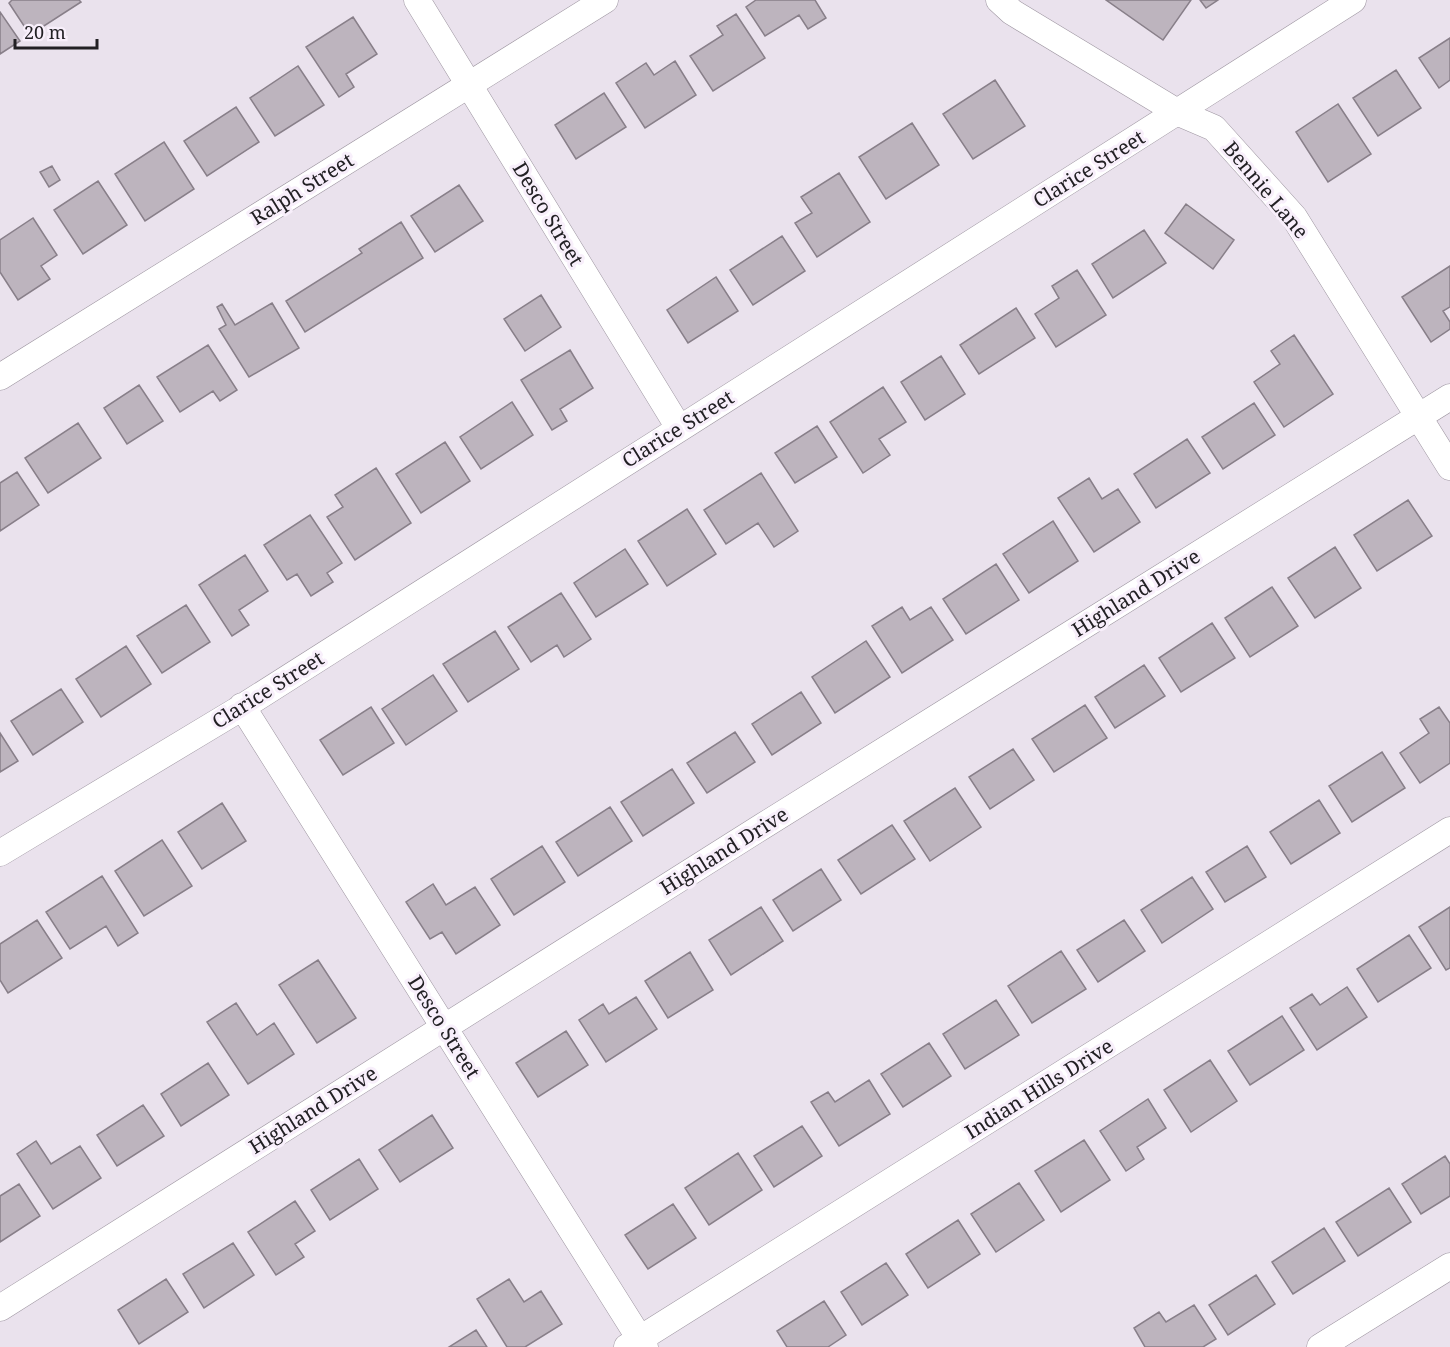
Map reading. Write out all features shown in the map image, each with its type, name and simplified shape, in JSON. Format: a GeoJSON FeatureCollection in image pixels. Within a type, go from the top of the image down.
{"type":"FeatureCollection","features":[{"type":"Feature","properties":{"kind":"street","name":"Desco Street"},"geometry":{"type":"LineString","coordinates":[[417,0],[679,428]]}},
{"type":"Feature","properties":{"kind":"street","name":"Ralph Street"},"geometry":{"type":"LineString","coordinates":[[0,377],[605,0]]}},
{"type":"Feature","properties":{"kind":"street","name":"Bennie Lane"},"geometry":{"type":"LineString","coordinates":[[999,0],[1012,12],[1179,113],[1214,128],[1294,217],[1450,467]]}},
{"type":"Feature","properties":{"kind":"street","name":"Clarice Street"},"geometry":{"type":"LineString","coordinates":[[0,852],[242,706],[1179,113],[1353,0]]}},
{"type":"Feature","properties":{"kind":"street","name":"Highland Drive"},"geometry":{"type":"LineString","coordinates":[[0,1308],[444,1027],[1450,398]]}},
{"type":"Feature","properties":{"kind":"street","name":"Desco Street"},"geometry":{"type":"LineString","coordinates":[[242,706],[444,1027],[637,1344]]}},
{"type":"Feature","properties":{"kind":"street","name":"Indian Hills Drive"},"geometry":{"type":"LineString","coordinates":[[637,1344],[1450,830]]}},
{"type":"Feature","properties":{"kind":"street"},"geometry":{"type":"LineString","coordinates":[[1320,1347],[1450,1266]]}},
{"type":"Feature","properties":{"kind":"building"},"geometry":{"type":"Polygon","coordinates":[[[12,0],[79,0],[81,2],[30,35],[9,3],[12,0]]]}},
{"type":"Feature","properties":{"kind":"building"},"geometry":{"type":"Polygon","coordinates":[[[756,0],[815,0],[826,18],[808,29],[799,15],[765,36],[746,7],[756,0]]]}},
{"type":"Feature","properties":{"kind":"building"},"geometry":{"type":"Polygon","coordinates":[[[1106,0],[1191,0],[1163,40],[1106,0]]]}},
{"type":"Feature","properties":{"kind":"building"},"geometry":{"type":"Polygon","coordinates":[[[1200,0],[1218,0],[1206,8],[1200,0]]]}},
{"type":"Feature","properties":{"kind":"building"},"geometry":{"type":"Polygon","coordinates":[[[0,12],[20,41],[0,54],[0,12]]]}},
{"type":"Feature","properties":{"kind":"building"},"geometry":{"type":"Polygon","coordinates":[[[736,14],[765,58],[713,91],[690,56],[723,35],[717,26],[736,14]]]}},
{"type":"Feature","properties":{"kind":"building"},"geometry":{"type":"Polygon","coordinates":[[[353,17],[377,54],[346,74],[354,87],[339,97],[306,47],[353,17]]]}},
{"type":"Feature","properties":{"kind":"building"},"geometry":{"type":"Polygon","coordinates":[[[1450,38],[1450,80],[1439,88],[1419,58],[1450,38]]]}},
{"type":"Feature","properties":{"kind":"building"},"geometry":{"type":"Polygon","coordinates":[[[675,61],[696,95],[645,128],[616,83],[646,63],[654,75],[675,61]]]}},
{"type":"Feature","properties":{"kind":"building"},"geometry":{"type":"Polygon","coordinates":[[[298,66],[324,105],[275,136],[250,98],[298,66]]]}},
{"type":"Feature","properties":{"kind":"building"},"geometry":{"type":"Polygon","coordinates":[[[1396,70],[1421,108],[1378,136],[1353,98],[1396,70]]]}},
{"type":"Feature","properties":{"kind":"building"},"geometry":{"type":"Polygon","coordinates":[[[995,80],[1025,126],[973,159],[943,114],[995,80]]]}},
{"type":"Feature","properties":{"kind":"building"},"geometry":{"type":"Polygon","coordinates":[[[604,93],[626,127],[576,159],[555,125],[604,93]]]}},
{"type":"Feature","properties":{"kind":"building"},"geometry":{"type":"Polygon","coordinates":[[[1338,104],[1371,154],[1328,182],[1296,132],[1338,104]]]}},
{"type":"Feature","properties":{"kind":"building"},"geometry":{"type":"Polygon","coordinates":[[[236,107],[259,142],[207,176],[184,141],[236,107]]]}},
{"type":"Feature","properties":{"kind":"building"},"geometry":{"type":"Polygon","coordinates":[[[912,123],[939,165],[886,199],[859,157],[912,123]]]}},
{"type":"Feature","properties":{"kind":"building"},"geometry":{"type":"Polygon","coordinates":[[[164,142],[194,189],[145,221],[115,174],[164,142]]]}},
{"type":"Feature","properties":{"kind":"building"},"geometry":{"type":"Polygon","coordinates":[[[52,166],[60,180],[49,187],[40,172],[52,166]]]}},
{"type":"Feature","properties":{"kind":"building"},"geometry":{"type":"Polygon","coordinates":[[[839,173],[870,222],[817,257],[795,223],[812,213],[801,197],[839,173]]]}},
{"type":"Feature","properties":{"kind":"building"},"geometry":{"type":"Polygon","coordinates":[[[98,181],[127,225],[83,254],[54,210],[98,181]]]}},
{"type":"Feature","properties":{"kind":"building"},"geometry":{"type":"Polygon","coordinates":[[[459,185],[483,221],[435,252],[411,216],[459,185]]]}},
{"type":"Feature","properties":{"kind":"building"},"geometry":{"type":"Polygon","coordinates":[[[1186,204],[1234,240],[1213,269],[1165,233],[1186,204]]]}},
{"type":"Feature","properties":{"kind":"building"},"geometry":{"type":"Polygon","coordinates":[[[33,218],[57,255],[41,266],[50,279],[18,300],[0,272],[0,240],[33,218]]]}},
{"type":"Feature","properties":{"kind":"building"},"geometry":{"type":"Polygon","coordinates":[[[401,222],[423,258],[305,332],[286,301],[362,253],[359,249],[401,222]]]}},
{"type":"Feature","properties":{"kind":"building"},"geometry":{"type":"Polygon","coordinates":[[[1144,230],[1166,263],[1113,298],[1092,264],[1144,230]]]}},
{"type":"Feature","properties":{"kind":"building"},"geometry":{"type":"Polygon","coordinates":[[[782,236],[805,271],[753,305],[730,270],[782,236]]]}},
{"type":"Feature","properties":{"kind":"building"},"geometry":{"type":"Polygon","coordinates":[[[1450,266],[1450,307],[1443,311],[1450,322],[1450,329],[1431,342],[1402,297],[1450,266]]]}},
{"type":"Feature","properties":{"kind":"building"},"geometry":{"type":"Polygon","coordinates":[[[1077,270],[1106,315],[1056,347],[1035,314],[1059,298],[1052,286],[1077,270]]]}},
{"type":"Feature","properties":{"kind":"building"},"geometry":{"type":"Polygon","coordinates":[[[716,277],[738,311],[688,343],[667,310],[716,277]]]}},
{"type":"Feature","properties":{"kind":"building"},"geometry":{"type":"Polygon","coordinates":[[[541,295],[561,327],[525,351],[504,319],[541,295]]]}},
{"type":"Feature","properties":{"kind":"building"},"geometry":{"type":"Polygon","coordinates":[[[272,303],[299,348],[249,377],[219,329],[226,325],[217,307],[222,304],[235,325],[272,303]]]}},
{"type":"Feature","properties":{"kind":"building"},"geometry":{"type":"Polygon","coordinates":[[[1016,308],[1035,338],[979,374],[960,345],[1016,308]]]}},
{"type":"Feature","properties":{"kind":"building"},"geometry":{"type":"Polygon","coordinates":[[[1294,335],[1333,394],[1284,427],[1254,382],[1280,364],[1271,351],[1294,335]]]}},
{"type":"Feature","properties":{"kind":"building"},"geometry":{"type":"Polygon","coordinates":[[[208,345],[237,390],[220,401],[213,391],[180,412],[157,377],[208,345]]]}},
{"type":"Feature","properties":{"kind":"building"},"geometry":{"type":"Polygon","coordinates":[[[570,350],[593,388],[560,409],[567,421],[552,430],[521,380],[570,350]]]}},
{"type":"Feature","properties":{"kind":"building"},"geometry":{"type":"Polygon","coordinates":[[[941,356],[965,394],[925,420],[901,382],[941,356]]]}},
{"type":"Feature","properties":{"kind":"building"},"geometry":{"type":"Polygon","coordinates":[[[139,385],[163,421],[127,444],[104,408],[139,385]]]}},
{"type":"Feature","properties":{"kind":"building"},"geometry":{"type":"Polygon","coordinates":[[[883,387],[906,422],[879,439],[890,455],[863,473],[830,422],[883,387]]]}},
{"type":"Feature","properties":{"kind":"building"},"geometry":{"type":"Polygon","coordinates":[[[512,402],[533,435],[481,469],[460,437],[512,402]]]}},
{"type":"Feature","properties":{"kind":"building"},"geometry":{"type":"Polygon","coordinates":[[[1254,403],[1275,435],[1223,469],[1202,437],[1254,403]]]}},
{"type":"Feature","properties":{"kind":"building"},"geometry":{"type":"Polygon","coordinates":[[[78,423],[101,458],[48,493],[25,458],[78,423]]]}},
{"type":"Feature","properties":{"kind":"building"},"geometry":{"type":"Polygon","coordinates":[[[817,426],[837,457],[795,483],[775,453],[817,426]]]}},
{"type":"Feature","properties":{"kind":"building"},"geometry":{"type":"Polygon","coordinates":[[[1187,439],[1210,473],[1156,508],[1134,474],[1187,439]]]}},
{"type":"Feature","properties":{"kind":"building"},"geometry":{"type":"Polygon","coordinates":[[[445,442],[470,481],[421,513],[396,474],[445,442]]]}},
{"type":"Feature","properties":{"kind":"building"},"geometry":{"type":"Polygon","coordinates":[[[376,468],[411,523],[355,560],[327,517],[343,507],[335,495],[376,468]]]}},
{"type":"Feature","properties":{"kind":"building"},"geometry":{"type":"Polygon","coordinates":[[[17,472],[39,505],[0,531],[0,483],[17,472]]]}},
{"type":"Feature","properties":{"kind":"building"},"geometry":{"type":"Polygon","coordinates":[[[761,473],[798,531],[774,547],[758,523],[726,544],[704,510],[761,473]]]}},
{"type":"Feature","properties":{"kind":"building"},"geometry":{"type":"Polygon","coordinates":[[[1089,478],[1102,499],[1118,489],[1140,522],[1094,552],[1058,498],[1089,478]]]}},
{"type":"Feature","properties":{"kind":"building"},"geometry":{"type":"Polygon","coordinates":[[[1408,500],[1432,536],[1377,571],[1354,535],[1408,500]]]}},
{"type":"Feature","properties":{"kind":"building"},"geometry":{"type":"Polygon","coordinates":[[[687,509],[716,554],[667,586],[638,541],[687,509]]]}},
{"type":"Feature","properties":{"kind":"building"},"geometry":{"type":"Polygon","coordinates":[[[310,515],[342,563],[327,573],[333,582],[311,596],[297,574],[287,580],[264,545],[310,515]]]}},
{"type":"Feature","properties":{"kind":"building"},"geometry":{"type":"Polygon","coordinates":[[[1053,521],[1078,561],[1029,593],[1003,554],[1053,521]]]}},
{"type":"Feature","properties":{"kind":"building"},"geometry":{"type":"Polygon","coordinates":[[[1335,547],[1361,588],[1315,618],[1288,578],[1335,547]]]}},
{"type":"Feature","properties":{"kind":"building"},"geometry":{"type":"Polygon","coordinates":[[[625,549],[648,584],[596,617],[574,583],[625,549]]]}},
{"type":"Feature","properties":{"kind":"building"},"geometry":{"type":"Polygon","coordinates":[[[245,555],[268,591],[239,610],[249,625],[232,636],[199,585],[245,555]]]}},
{"type":"Feature","properties":{"kind":"building"},"geometry":{"type":"Polygon","coordinates":[[[996,564],[1019,600],[966,634],[943,599],[996,564]]]}},
{"type":"Feature","properties":{"kind":"building"},"geometry":{"type":"Polygon","coordinates":[[[1272,587],[1298,626],[1250,657],[1225,618],[1272,587]]]}},
{"type":"Feature","properties":{"kind":"building"},"geometry":{"type":"Polygon","coordinates":[[[561,593],[591,639],[564,657],[557,645],[531,662],[508,627],[561,593]]]}},
{"type":"Feature","properties":{"kind":"building"},"geometry":{"type":"Polygon","coordinates":[[[186,605],[210,642],[162,673],[137,636],[186,605]]]}},
{"type":"Feature","properties":{"kind":"building"},"geometry":{"type":"Polygon","coordinates":[[[902,607],[910,620],[931,607],[953,640],[902,673],[872,626],[902,607]]]}},
{"type":"Feature","properties":{"kind":"building"},"geometry":{"type":"Polygon","coordinates":[[[1212,623],[1235,658],[1181,692],[1159,658],[1212,623]]]}},
{"type":"Feature","properties":{"kind":"building"},"geometry":{"type":"Polygon","coordinates":[[[495,631],[519,669],[468,702],[443,664],[495,631]]]}},
{"type":"Feature","properties":{"kind":"building"},"geometry":{"type":"Polygon","coordinates":[[[866,641],[890,677],[835,713],[812,677],[866,641]]]}},
{"type":"Feature","properties":{"kind":"building"},"geometry":{"type":"Polygon","coordinates":[[[126,646],[151,684],[101,717],[76,679],[126,646]]]}},
{"type":"Feature","properties":{"kind":"building"},"geometry":{"type":"Polygon","coordinates":[[[1144,665],[1165,696],[1115,728],[1095,697],[1144,665]]]}},
{"type":"Feature","properties":{"kind":"building"},"geometry":{"type":"Polygon","coordinates":[[[433,675],[457,711],[406,745],[382,709],[433,675]]]}},
{"type":"Feature","properties":{"kind":"building"},"geometry":{"type":"Polygon","coordinates":[[[61,689],[83,722],[33,755],[11,721],[61,689]]]}},
{"type":"Feature","properties":{"kind":"building"},"geometry":{"type":"Polygon","coordinates":[[[801,692],[821,723],[772,755],[752,724],[801,692]]]}},
{"type":"Feature","properties":{"kind":"building"},"geometry":{"type":"Polygon","coordinates":[[[1085,705],[1107,738],[1054,772],[1032,739],[1085,705]]]}},
{"type":"Feature","properties":{"kind":"building"},"geometry":{"type":"Polygon","coordinates":[[[371,707],[394,743],[343,775],[320,740],[371,707]]]}},
{"type":"Feature","properties":{"kind":"building"},"geometry":{"type":"Polygon","coordinates":[[[1439,707],[1450,723],[1450,763],[1420,783],[1400,753],[1429,733],[1420,719],[1439,707]]]}},
{"type":"Feature","properties":{"kind":"building"},"geometry":{"type":"Polygon","coordinates":[[[735,732],[755,762],[707,793],[687,763],[735,732]]]}},
{"type":"Feature","properties":{"kind":"building"},"geometry":{"type":"Polygon","coordinates":[[[0,733],[18,761],[0,772],[0,733]]]}},
{"type":"Feature","properties":{"kind":"building"},"geometry":{"type":"Polygon","coordinates":[[[1013,749],[1034,780],[990,809],[969,777],[1013,749]]]}},
{"type":"Feature","properties":{"kind":"building"},"geometry":{"type":"Polygon","coordinates":[[[1382,752],[1405,788],[1352,822],[1329,786],[1382,752]]]}},
{"type":"Feature","properties":{"kind":"building"},"geometry":{"type":"Polygon","coordinates":[[[672,769],[694,803],[643,836],[621,802],[672,769]]]}},
{"type":"Feature","properties":{"kind":"building"},"geometry":{"type":"Polygon","coordinates":[[[955,788],[981,827],[930,861],[904,821],[955,788]]]}},
{"type":"Feature","properties":{"kind":"building"},"geometry":{"type":"Polygon","coordinates":[[[1319,800],[1340,833],[1291,864],[1270,832],[1319,800]]]}},
{"type":"Feature","properties":{"kind":"building"},"geometry":{"type":"Polygon","coordinates":[[[222,803],[246,841],[202,869],[178,832],[222,803]]]}},
{"type":"Feature","properties":{"kind":"building"},"geometry":{"type":"Polygon","coordinates":[[[610,807],[632,841],[578,876],[556,842],[610,807]]]}},
{"type":"Feature","properties":{"kind":"building"},"geometry":{"type":"Polygon","coordinates":[[[892,825],[915,859],[861,894],[838,860],[892,825]]]}},
{"type":"Feature","properties":{"kind":"building"},"geometry":{"type":"Polygon","coordinates":[[[162,840],[192,886],[144,916],[115,871],[162,840]]]}},
{"type":"Feature","properties":{"kind":"building"},"geometry":{"type":"Polygon","coordinates":[[[542,846],[565,882],[514,915],[491,879],[542,846]]]}},
{"type":"Feature","properties":{"kind":"building"},"geometry":{"type":"Polygon","coordinates":[[[1247,846],[1266,877],[1225,902],[1206,872],[1247,846]]]}},
{"type":"Feature","properties":{"kind":"building"},"geometry":{"type":"Polygon","coordinates":[[[821,869],[841,900],[793,931],[773,900],[821,869]]]}},
{"type":"Feature","properties":{"kind":"building"},"geometry":{"type":"Polygon","coordinates":[[[102,876],[138,933],[118,946],[106,926],[70,949],[46,912],[102,876]]]}},
{"type":"Feature","properties":{"kind":"building"},"geometry":{"type":"Polygon","coordinates":[[[1192,877],[1213,909],[1162,943],[1141,910],[1192,877]]]}},
{"type":"Feature","properties":{"kind":"building"},"geometry":{"type":"Polygon","coordinates":[[[433,884],[446,905],[475,887],[500,925],[456,954],[442,932],[430,939],[406,902],[433,884]]]}},
{"type":"Feature","properties":{"kind":"building"},"geometry":{"type":"Polygon","coordinates":[[[761,907],[783,941],[731,975],[709,940],[761,907]]]}},
{"type":"Feature","properties":{"kind":"building"},"geometry":{"type":"Polygon","coordinates":[[[1450,907],[1450,968],[1446,970],[1419,927],[1450,907]]]}},
{"type":"Feature","properties":{"kind":"building"},"geometry":{"type":"Polygon","coordinates":[[[37,920],[62,958],[8,993],[0,980],[0,944],[37,920]]]}},
{"type":"Feature","properties":{"kind":"building"},"geometry":{"type":"Polygon","coordinates":[[[1124,920],[1145,951],[1098,982],[1077,950],[1124,920]]]}},
{"type":"Feature","properties":{"kind":"building"},"geometry":{"type":"Polygon","coordinates":[[[1409,935],[1431,968],[1378,1002],[1357,969],[1409,935]]]}},
{"type":"Feature","properties":{"kind":"building"},"geometry":{"type":"Polygon","coordinates":[[[1061,951],[1086,989],[1032,1023],[1008,986],[1061,951]]]}},
{"type":"Feature","properties":{"kind":"building"},"geometry":{"type":"Polygon","coordinates":[[[690,952],[713,990],[668,1018],[645,981],[690,952]]]}},
{"type":"Feature","properties":{"kind":"building"},"geometry":{"type":"Polygon","coordinates":[[[318,960],[356,1018],[317,1043],[279,985],[318,960]]]}},
{"type":"Feature","properties":{"kind":"building"},"geometry":{"type":"Polygon","coordinates":[[[1347,987],[1367,1017],[1317,1050],[1290,1008],[1312,994],[1320,1005],[1347,987]]]}},
{"type":"Feature","properties":{"kind":"building"},"geometry":{"type":"Polygon","coordinates":[[[636,997],[657,1029],[606,1062],[579,1020],[603,1004],[609,1014],[636,997]]]}},
{"type":"Feature","properties":{"kind":"building"},"geometry":{"type":"Polygon","coordinates":[[[996,1000],[1019,1035],[965,1069],[943,1034],[996,1000]]]}},
{"type":"Feature","properties":{"kind":"building"},"geometry":{"type":"Polygon","coordinates":[[[236,1003],[257,1035],[274,1023],[294,1054],[248,1084],[207,1022],[236,1003]]]}},
{"type":"Feature","properties":{"kind":"building"},"geometry":{"type":"Polygon","coordinates":[[[1282,1016],[1304,1050],[1250,1085],[1228,1051],[1282,1016]]]}},
{"type":"Feature","properties":{"kind":"building"},"geometry":{"type":"Polygon","coordinates":[[[566,1031],[588,1065],[538,1097],[516,1063],[566,1031]]]}},
{"type":"Feature","properties":{"kind":"building"},"geometry":{"type":"Polygon","coordinates":[[[929,1043],[951,1076],[903,1107],[881,1074],[929,1043]]]}},
{"type":"Feature","properties":{"kind":"building"},"geometry":{"type":"Polygon","coordinates":[[[1210,1060],[1237,1101],[1191,1132],[1164,1090],[1210,1060]]]}},
{"type":"Feature","properties":{"kind":"building"},"geometry":{"type":"Polygon","coordinates":[[[208,1063],[229,1095],[181,1126],[161,1094],[208,1063]]]}},
{"type":"Feature","properties":{"kind":"building"},"geometry":{"type":"Polygon","coordinates":[[[869,1080],[890,1114],[839,1146],[811,1102],[828,1092],[835,1102],[869,1080]]]}},
{"type":"Feature","properties":{"kind":"building"},"geometry":{"type":"Polygon","coordinates":[[[1148,1099],[1166,1128],[1137,1147],[1144,1159],[1126,1171],[1100,1131],[1148,1099]]]}},
{"type":"Feature","properties":{"kind":"building"},"geometry":{"type":"Polygon","coordinates":[[[143,1105],[164,1136],[117,1166],[97,1135],[143,1105]]]}},
{"type":"Feature","properties":{"kind":"building"},"geometry":{"type":"Polygon","coordinates":[[[432,1115],[453,1148],[400,1182],[379,1150],[432,1115]]]}},
{"type":"Feature","properties":{"kind":"building"},"geometry":{"type":"Polygon","coordinates":[[[802,1126],[822,1156],[774,1187],[754,1156],[802,1126]]]}},
{"type":"Feature","properties":{"kind":"building"},"geometry":{"type":"Polygon","coordinates":[[[1084,1140],[1110,1180],[1061,1212],[1035,1171],[1084,1140]]]}},
{"type":"Feature","properties":{"kind":"building"},"geometry":{"type":"Polygon","coordinates":[[[36,1141],[51,1164],[80,1146],[101,1178],[53,1209],[17,1154],[36,1141]]]}},
{"type":"Feature","properties":{"kind":"building"},"geometry":{"type":"Polygon","coordinates":[[[738,1153],[762,1190],[709,1225],[685,1188],[738,1153]]]}},
{"type":"Feature","properties":{"kind":"building"},"geometry":{"type":"Polygon","coordinates":[[[1445,1156],[1450,1164],[1450,1196],[1421,1214],[1402,1184],[1445,1156]]]}},
{"type":"Feature","properties":{"kind":"building"},"geometry":{"type":"Polygon","coordinates":[[[359,1159],[378,1189],[330,1220],[311,1190],[359,1159]]]}},
{"type":"Feature","properties":{"kind":"building"},"geometry":{"type":"Polygon","coordinates":[[[1019,1183],[1044,1220],[996,1252],[971,1214],[1019,1183]]]}},
{"type":"Feature","properties":{"kind":"building"},"geometry":{"type":"Polygon","coordinates":[[[19,1184],[40,1216],[0,1242],[0,1196],[19,1184]]]}},
{"type":"Feature","properties":{"kind":"building"},"geometry":{"type":"Polygon","coordinates":[[[1389,1188],[1411,1222],[1358,1256],[1336,1222],[1389,1188]]]}},
{"type":"Feature","properties":{"kind":"building"},"geometry":{"type":"Polygon","coordinates":[[[295,1201],[315,1231],[295,1244],[304,1257],[276,1275],[248,1232],[295,1201]]]}},
{"type":"Feature","properties":{"kind":"building"},"geometry":{"type":"Polygon","coordinates":[[[673,1204],[696,1238],[648,1269],[625,1235],[673,1204]]]}},
{"type":"Feature","properties":{"kind":"building"},"geometry":{"type":"Polygon","coordinates":[[[958,1220],[980,1254],[928,1288],[906,1254],[958,1220]]]}},
{"type":"Feature","properties":{"kind":"building"},"geometry":{"type":"Polygon","coordinates":[[[1324,1228],[1345,1261],[1293,1294],[1272,1262],[1324,1228]]]}},
{"type":"Feature","properties":{"kind":"building"},"geometry":{"type":"Polygon","coordinates":[[[233,1243],[254,1275],[204,1308],[183,1274],[233,1243]]]}},
{"type":"Feature","properties":{"kind":"building"},"geometry":{"type":"Polygon","coordinates":[[[886,1263],[908,1295],[862,1325],[841,1292],[886,1263]]]}},
{"type":"Feature","properties":{"kind":"building"},"geometry":{"type":"Polygon","coordinates":[[[1256,1275],[1275,1304],[1228,1335],[1209,1305],[1256,1275]]]}},
{"type":"Feature","properties":{"kind":"building"},"geometry":{"type":"Polygon","coordinates":[[[166,1279],[188,1312],[139,1344],[118,1310],[166,1279]]]}},
{"type":"Feature","properties":{"kind":"building"},"geometry":{"type":"Polygon","coordinates":[[[509,1279],[524,1302],[541,1291],[562,1324],[525,1347],[507,1347],[477,1299],[509,1279]]]}},
{"type":"Feature","properties":{"kind":"building"},"geometry":{"type":"Polygon","coordinates":[[[824,1301],[846,1335],[828,1347],[787,1347],[777,1331],[824,1301]]]}},
{"type":"Feature","properties":{"kind":"building"},"geometry":{"type":"Polygon","coordinates":[[[1194,1305],[1216,1339],[1203,1347],[1145,1347],[1134,1328],[1159,1312],[1166,1322],[1194,1305]]]}},
{"type":"Feature","properties":{"kind":"building"},"geometry":{"type":"Polygon","coordinates":[[[476,1330],[487,1347],[449,1347],[476,1330]]]}}]}
